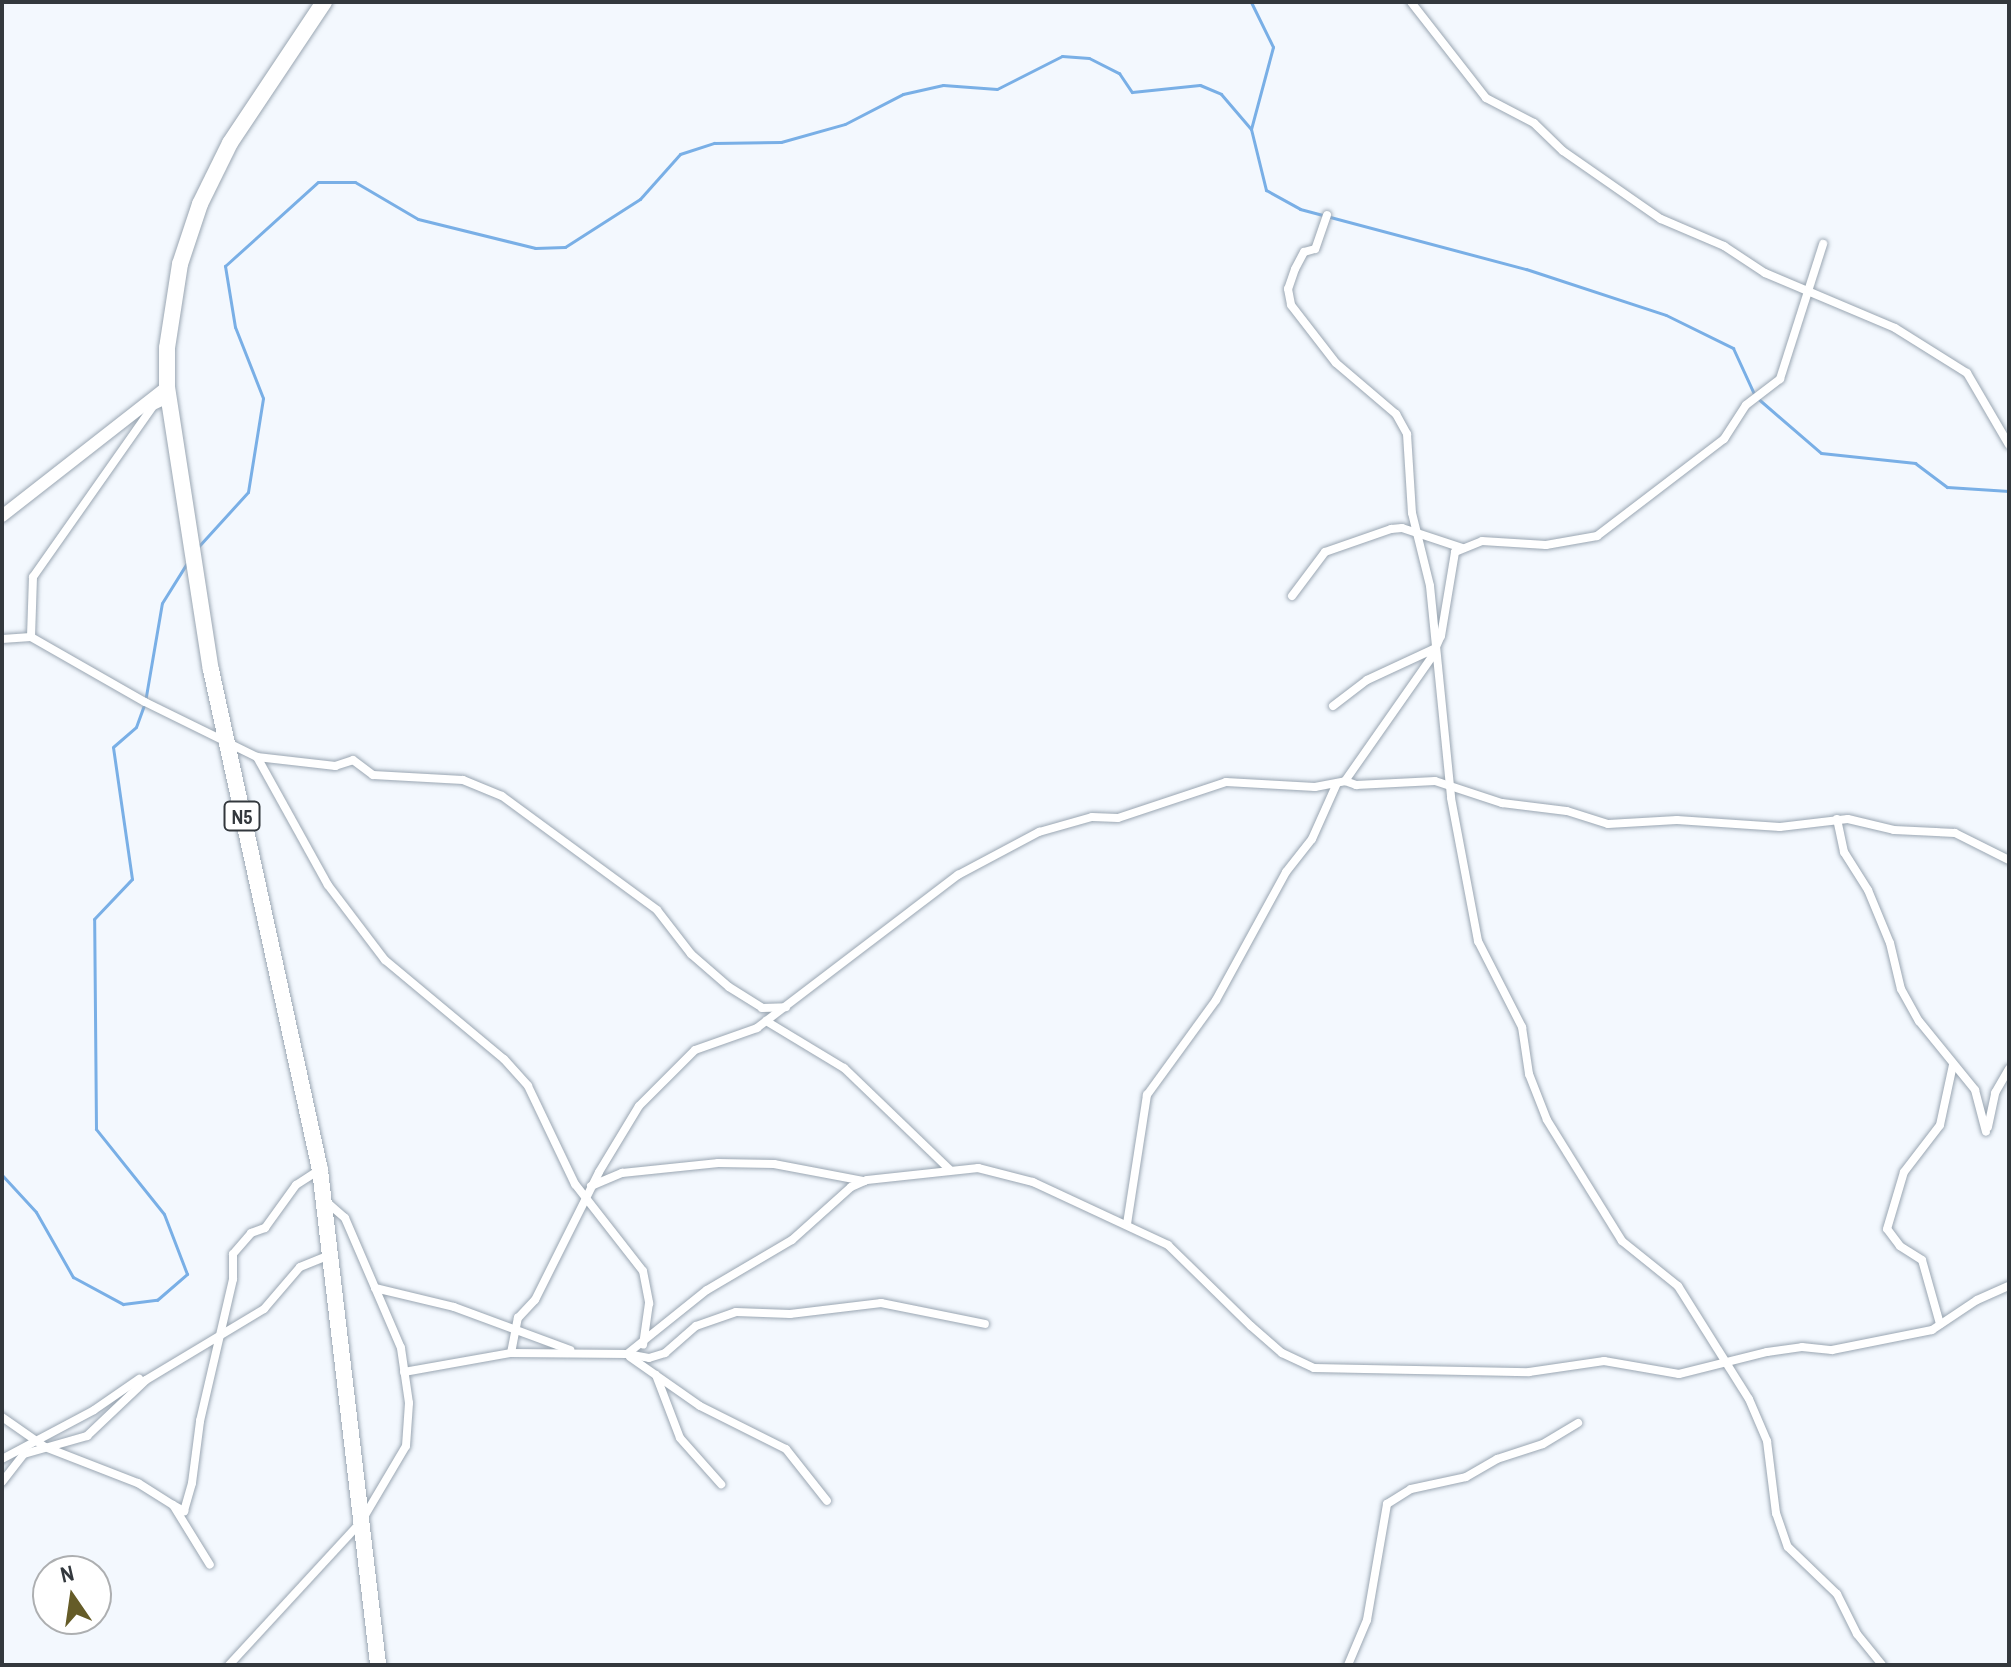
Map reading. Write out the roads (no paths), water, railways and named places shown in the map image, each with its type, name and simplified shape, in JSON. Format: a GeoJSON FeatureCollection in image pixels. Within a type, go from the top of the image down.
{"type":"FeatureCollection","features":[{"type":"Feature","properties":{"kind":"highway","name":"N5"},"geometry":{"type":"LineString","coordinates":[[324,2],[230,143],[200,204],[180,264],[167,348],[168,393],[225,739],[320,1170],[378,1665]]}},
{"type":"Feature","properties":{"kind":"street"},"geometry":{"type":"LineString","coordinates":[[1411,2],[1486,98],[1534,123],[1563,151],[1661,219],[1895,328],[1967,373],[2009,445]]}},
{"type":"Feature","properties":{"kind":"street"},"geometry":{"type":"LineString","coordinates":[[1327,215],[1315,249],[1304,252],[1295,269],[1288,289],[1291,305],[1336,363],[1396,414],[1407,434],[1417,535],[1436,648],[1449,786],[1474,927],[1522,1027],[1529,1074],[1547,1120],[1622,1241],[1678,1286],[1763,1425],[1776,1513],[1788,1547],[1837,1594],[1857,1634],[1882,1665]]}},
{"type":"Feature","properties":{"kind":"street"},"geometry":{"type":"LineString","coordinates":[[1127,1224],[1136,1193],[1147,1095],[1216,1000],[1286,872],[1312,839],[1341,782],[1436,648],[1455,552],[1482,541],[1572,542],[1597,536],[1724,439],[1746,405],[1780,379],[1823,244]]}},
{"type":"Feature","properties":{"kind":"street"},"geometry":{"type":"LineString","coordinates":[[2,516],[168,393]]}},
{"type":"Feature","properties":{"kind":"street"},"geometry":{"type":"LineString","coordinates":[[31,637],[33,577],[153,406],[168,393]]}},
{"type":"Feature","properties":{"kind":"street"},"geometry":{"type":"LineString","coordinates":[[1292,596],[1325,552],[1391,529],[1463,548]]}},
{"type":"Feature","properties":{"kind":"street"},"geometry":{"type":"LineString","coordinates":[[2,639],[31,637],[145,702],[257,757],[335,766],[353,760],[373,775],[463,780],[502,796],[657,910],[691,954],[729,987],[762,1008],[786,1007]]}},
{"type":"Feature","properties":{"kind":"street"},"geometry":{"type":"LineString","coordinates":[[1333,706],[1367,680],[1436,648]]}},
{"type":"Feature","properties":{"kind":"street"},"geometry":{"type":"LineString","coordinates":[[257,757],[328,885],[385,960],[504,1059],[528,1086],[585,1199],[643,1271],[649,1303],[643,1345]]}},
{"type":"Feature","properties":{"kind":"street"},"geometry":{"type":"LineString","coordinates":[[511,1353],[514,1332],[590,1187],[639,1106],[695,1050],[766,1021],[958,875],[1039,832],[1092,817],[1118,818],[1226,782],[1315,787],[1341,782],[1356,785],[1421,780],[1608,824],[1677,820],[1780,827],[1837,819],[1955,833],[2009,860]]}},
{"type":"Feature","properties":{"kind":"street"},"geometry":{"type":"LineString","coordinates":[[1837,819],[1844,852],[1868,890],[1890,943],[1901,989],[1953,1065],[1975,1090],[1986,1132],[1995,1093],[2009,1069]]}},
{"type":"Feature","properties":{"kind":"street"},"geometry":{"type":"LineString","coordinates":[[766,1021],[844,1068],[951,1170]]}},
{"type":"Feature","properties":{"kind":"street"},"geometry":{"type":"LineString","coordinates":[[1940,1324],[1922,1260],[1900,1246],[1887,1229],[1904,1172],[1940,1125],[1949,1103],[1953,1065]]}},
{"type":"Feature","properties":{"kind":"street"},"geometry":{"type":"LineString","coordinates":[[590,1187],[622,1173],[718,1163],[774,1164],[864,1181],[978,1168],[1033,1182],[1168,1245],[1282,1353],[1314,1368],[1529,1372],[1604,1361],[1679,1374],[1802,1347],[1832,1350],[1932,1330],[2009,1286]]}},
{"type":"Feature","properties":{"kind":"street"},"geometry":{"type":"LineString","coordinates":[[2,1417],[50,1449],[138,1483],[184,1511],[233,1279],[233,1254],[251,1233],[265,1228],[296,1185],[320,1170]]}},
{"type":"Feature","properties":{"kind":"street"},"geometry":{"type":"LineString","coordinates":[[627,1354],[643,1345],[707,1290],[792,1240],[835,1199],[864,1181]]}},
{"type":"Feature","properties":{"kind":"street"},"geometry":{"type":"LineString","coordinates":[[229,1665],[361,1522],[406,1446],[401,1348],[345,1218],[323,1199]]}},
{"type":"Feature","properties":{"kind":"street"},"geometry":{"type":"LineString","coordinates":[[2,1482],[24,1454],[87,1436],[146,1380],[264,1309],[300,1267],[330,1255]]}},
{"type":"Feature","properties":{"kind":"street"},"geometry":{"type":"LineString","coordinates":[[375,1288],[454,1307],[576,1353]]}},
{"type":"Feature","properties":{"kind":"street"},"geometry":{"type":"LineString","coordinates":[[404,1372],[511,1353],[627,1354],[649,1358],[665,1353],[696,1326],[736,1312],[790,1314],[881,1303],[985,1324]]}},
{"type":"Feature","properties":{"kind":"street"},"geometry":{"type":"LineString","coordinates":[[627,1354],[700,1406],[786,1449],[827,1501]]}},
{"type":"Feature","properties":{"kind":"street"},"geometry":{"type":"LineString","coordinates":[[656,1374],[680,1438],[721,1484]]}},
{"type":"Feature","properties":{"kind":"street"},"geometry":{"type":"LineString","coordinates":[[2,1459],[38,1441],[139,1379]]}},
{"type":"Feature","properties":{"kind":"street"},"geometry":{"type":"LineString","coordinates":[[1348,1665],[1367,1620],[1387,1504],[1411,1489],[1466,1477],[1497,1459],[1543,1444],[1578,1423]]}},
{"type":"Feature","properties":{"kind":"street"},"geometry":{"type":"LineString","coordinates":[[173,1505],[210,1565]]}},
{"type":"Feature","properties":{"kind":"waterway"},"geometry":{"type":"LineString","coordinates":[[1251,2],[1273,47],[1251,129],[1266,190],[1300,209],[1526,269],[1666,315],[1733,348],[1755,396],[1821,453],[1915,463],[1947,487],[2009,491]]}},
{"type":"Feature","properties":{"kind":"waterway"},"geometry":{"type":"LineString","coordinates":[[198,547],[248,492],[263,398],[235,327],[225,266],[318,182],[355,182],[418,219],[535,248],[565,247],[640,199],[680,154],[714,143],[781,142],[845,124],[903,94],[943,85],[997,89],[1062,56],[1089,58],[1119,73],[1132,92],[1200,85],[1221,94],[1251,129]]}},
{"type":"Feature","properties":{"kind":"waterway"},"geometry":{"type":"LineString","coordinates":[[2,1175],[36,1212],[73,1277],[123,1304],[157,1300],[187,1274],[164,1214],[96,1129],[94,919],[132,879],[113,747],[136,727],[145,702],[162,603],[187,563]]}}]}
